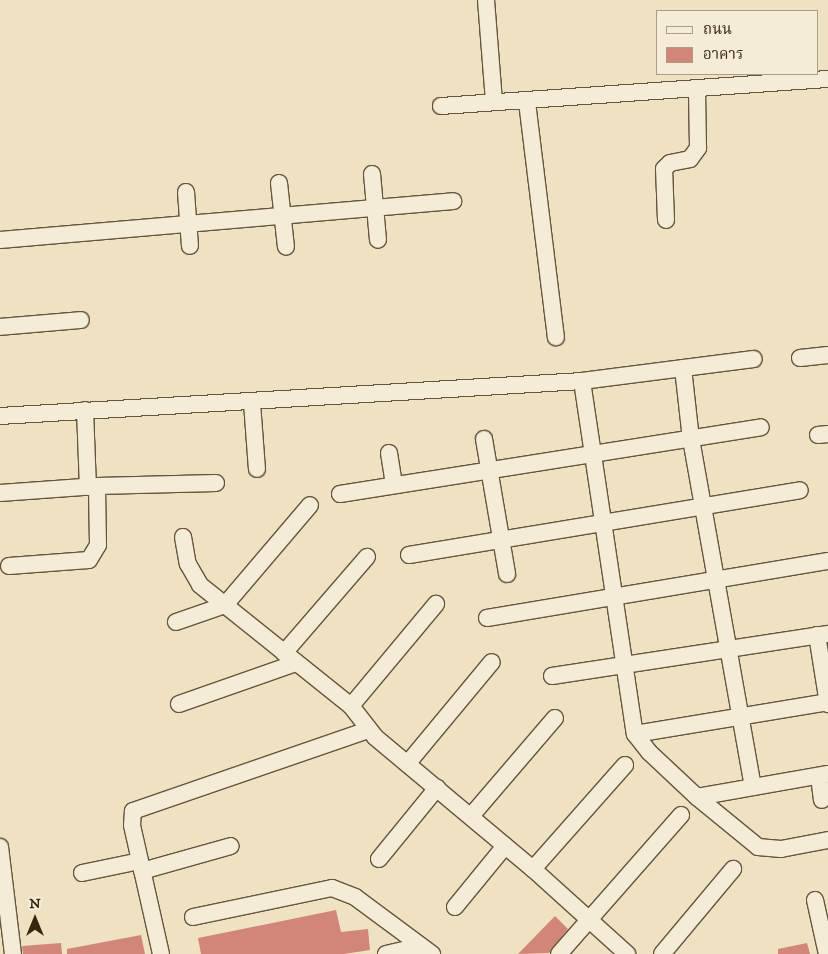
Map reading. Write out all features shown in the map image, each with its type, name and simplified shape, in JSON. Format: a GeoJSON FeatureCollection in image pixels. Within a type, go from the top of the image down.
{"type":"FeatureCollection","features":[{"type":"Feature","properties":{"kind":"street"},"geometry":{"type":"LineString","coordinates":[[486,0],[494,101]]}},
{"type":"Feature","properties":{"kind":"street"},"geometry":{"type":"LineString","coordinates":[[440,106],[494,101],[528,102],[828,78]]}},
{"type":"Feature","properties":{"kind":"street"},"geometry":{"type":"LineString","coordinates":[[666,220],[664,169],[670,163],[690,159],[698,148],[698,89]]}},
{"type":"Feature","properties":{"kind":"street"},"geometry":{"type":"LineString","coordinates":[[528,102],[556,337]]}},
{"type":"Feature","properties":{"kind":"street"},"geometry":{"type":"LineString","coordinates":[[372,174],[378,240]]}},
{"type":"Feature","properties":{"kind":"street"},"geometry":{"type":"LineString","coordinates":[[279,183],[286,247]]}},
{"type":"Feature","properties":{"kind":"street"},"geometry":{"type":"LineString","coordinates":[[186,192],[190,246]]}},
{"type":"Feature","properties":{"kind":"street"},"geometry":{"type":"LineString","coordinates":[[0,240],[453,201]]}},
{"type":"Feature","properties":{"kind":"street"},"geometry":{"type":"LineString","coordinates":[[0,326],[81,320]]}},
{"type":"Feature","properties":{"kind":"street"},"geometry":{"type":"LineString","coordinates":[[800,358],[828,355]]}},
{"type":"Feature","properties":{"kind":"street"},"geometry":{"type":"LineString","coordinates":[[0,416],[85,410],[252,403],[582,380],[754,359]]}},
{"type":"Feature","properties":{"kind":"street"},"geometry":{"type":"LineString","coordinates":[[683,368],[691,439],[705,506],[738,716],[753,787]]}},
{"type":"Feature","properties":{"kind":"street"},"geometry":{"type":"LineString","coordinates":[[582,380],[635,734],[649,752],[698,797],[758,847],[781,849],[828,840]]}},
{"type":"Feature","properties":{"kind":"street"},"geometry":{"type":"LineString","coordinates":[[252,403],[257,469]]}},
{"type":"Feature","properties":{"kind":"street"},"geometry":{"type":"LineString","coordinates":[[9,566],[89,560],[98,545],[85,410]]}},
{"type":"Feature","properties":{"kind":"street"},"geometry":{"type":"LineString","coordinates":[[340,494],[593,456],[761,427]]}},
{"type":"Feature","properties":{"kind":"street"},"geometry":{"type":"LineString","coordinates":[[484,439],[507,574]]}},
{"type":"Feature","properties":{"kind":"street"},"geometry":{"type":"LineString","coordinates":[[389,453],[394,486]]}},
{"type":"Feature","properties":{"kind":"street"},"geometry":{"type":"LineString","coordinates":[[0,493],[93,487],[216,483]]}},
{"type":"Feature","properties":{"kind":"street"},"geometry":{"type":"LineString","coordinates":[[409,556],[800,490]]}},
{"type":"Feature","properties":{"kind":"street"},"geometry":{"type":"LineString","coordinates":[[176,622],[225,605],[310,505]]}},
{"type":"Feature","properties":{"kind":"street"},"geometry":{"type":"LineString","coordinates":[[183,537],[193,576],[225,605],[351,706],[368,730],[471,816],[627,954]]}},
{"type":"Feature","properties":{"kind":"street"},"geometry":{"type":"LineString","coordinates":[[179,704],[290,658],[367,557]]}},
{"type":"Feature","properties":{"kind":"street"},"geometry":{"type":"LineString","coordinates":[[487,618],[828,561]]}},
{"type":"Feature","properties":{"kind":"street"},"geometry":{"type":"LineString","coordinates":[[351,706],[436,604]]}},
{"type":"Feature","properties":{"kind":"street"},"geometry":{"type":"LineString","coordinates":[[552,676],[822,634],[828,703],[635,734]]}},
{"type":"Feature","properties":{"kind":"street"},"geometry":{"type":"LineString","coordinates":[[408,763],[492,662]]}},
{"type":"Feature","properties":{"kind":"street"},"geometry":{"type":"LineString","coordinates":[[471,816],[555,718]]}},
{"type":"Feature","properties":{"kind":"street"},"geometry":{"type":"LineString","coordinates":[[161,954],[131,818],[138,807],[368,730]]}},
{"type":"Feature","properties":{"kind":"street"},"geometry":{"type":"LineString","coordinates":[[532,869],[625,765]]}},
{"type":"Feature","properties":{"kind":"street"},"geometry":{"type":"LineString","coordinates":[[698,797],[824,775],[822,800]]}},
{"type":"Feature","properties":{"kind":"street"},"geometry":{"type":"LineString","coordinates":[[379,859],[437,788]]}},
{"type":"Feature","properties":{"kind":"street"},"geometry":{"type":"LineString","coordinates":[[559,954],[681,815]]}},
{"type":"Feature","properties":{"kind":"street"},"geometry":{"type":"LineString","coordinates":[[82,874],[141,866],[231,846]]}},
{"type":"Feature","properties":{"kind":"street"},"geometry":{"type":"LineString","coordinates":[[455,907],[505,846]]}},
{"type":"Feature","properties":{"kind":"street"},"geometry":{"type":"LineString","coordinates":[[0,847],[13,954]]}},
{"type":"Feature","properties":{"kind":"street"},"geometry":{"type":"LineString","coordinates":[[668,948],[733,869]]}},
{"type":"Feature","properties":{"kind":"street"},"geometry":{"type":"LineString","coordinates":[[193,917],[332,888],[354,897],[426,950]]}},
{"type":"Feature","properties":{"kind":"street"},"geometry":{"type":"LineString","coordinates":[[814,900],[827,954]]}},
{"type":"Feature","properties":{"kind":"street"},"geometry":{"type":"LineString","coordinates":[[386,954],[426,950]]}},
{"type":"Feature","properties":{"kind":"building"},"geometry":{"type":"Polygon","coordinates":[[[336,910],[341,932],[368,929],[370,950],[344,954],[201,954],[198,938],[336,910]]]}},
{"type":"Feature","properties":{"kind":"building"},"geometry":{"type":"Polygon","coordinates":[[[555,916],[568,929],[549,953],[518,954],[555,916]]]}},
{"type":"Feature","properties":{"kind":"building"},"geometry":{"type":"Polygon","coordinates":[[[141,935],[145,954],[67,954],[67,949],[141,935]]]}},
{"type":"Feature","properties":{"kind":"building"},"geometry":{"type":"Polygon","coordinates":[[[61,943],[62,954],[23,954],[22,946],[61,943]]]}},
{"type":"Feature","properties":{"kind":"building"},"geometry":{"type":"Polygon","coordinates":[[[807,943],[810,954],[778,954],[778,949],[807,943]]]}}]}
